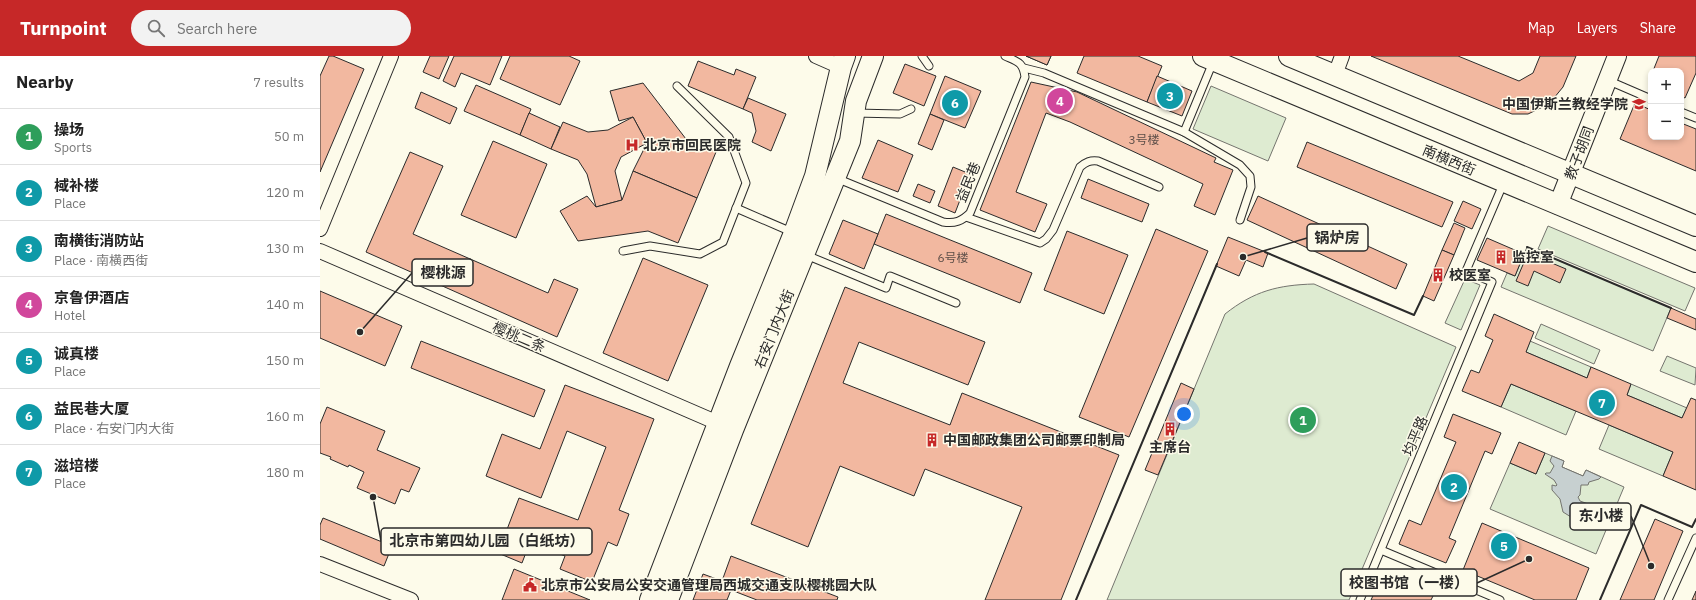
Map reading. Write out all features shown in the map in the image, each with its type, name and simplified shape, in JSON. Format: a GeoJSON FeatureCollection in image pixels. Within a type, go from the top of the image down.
{"type":"FeatureCollection","features":[{"type":"Feature","properties":{"kind":"main road","name":"右安门内大街"},"geometry":{"type":"LineString","coordinates":[[650,600],[725,426],[804,254],[850,141],[856,101],[873,56]]}},
{"type":"Feature","properties":{"kind":"main road"},"geometry":{"type":"LineString","coordinates":[[1289,56],[1696,226]]}},
{"type":"Feature","properties":{"kind":"main road","name":"南横西街"},"geometry":{"type":"LineString","coordinates":[[1208,58],[1696,262]]}},
{"type":"Feature","properties":{"kind":"main road","name":"右安门内大街"},"geometry":{"type":"LineString","coordinates":[[668,600],[725,426],[814,176],[843,62]]}},
{"type":"Feature","properties":{"kind":"street"},"geometry":{"type":"LineString","coordinates":[[320,229],[391,56]]}},
{"type":"Feature","properties":{"kind":"street"},"geometry":{"type":"LineString","coordinates":[[816,56],[843,62]]}},
{"type":"Feature","properties":{"kind":"street"},"geometry":{"type":"LineString","coordinates":[[1335,75],[1342,56]]}},
{"type":"Feature","properties":{"kind":"street","name":"教子胡同"},"geometry":{"type":"LineString","coordinates":[[1558,205],[1617,56]]}},
{"type":"Feature","properties":{"kind":"street","name":"樱桃二条"},"geometry":{"type":"LineString","coordinates":[[320,252],[725,426]]}},
{"type":"Feature","properties":{"kind":"street"},"geometry":{"type":"LineString","coordinates":[[320,564],[387,596],[410,600]]}},
{"type":"Feature","properties":{"kind":"lane"},"geometry":{"type":"LineString","coordinates":[[922,56],[929,66]]}},
{"type":"Feature","properties":{"kind":"lane"},"geometry":{"type":"LineString","coordinates":[[1004,56],[1020,62],[1024,68],[1044,73],[1184,132],[1240,165],[1250,176],[1251,187],[1240,220]]}},
{"type":"Feature","properties":{"kind":"lane"},"geometry":{"type":"LineString","coordinates":[[1184,132],[1208,58]]}},
{"type":"Feature","properties":{"kind":"lane","name":"益民巷"},"geometry":{"type":"LineString","coordinates":[[835,178],[943,222],[951,224],[959,222],[970,213],[1025,77],[1024,68]]}},
{"type":"Feature","properties":{"kind":"lane"},"geometry":{"type":"LineString","coordinates":[[1607,80],[1648,98]]}},
{"type":"Feature","properties":{"kind":"lane"},"geometry":{"type":"LineString","coordinates":[[623,251],[650,246],[700,254],[723,242],[746,183],[729,137],[677,86]]}},
{"type":"Feature","properties":{"kind":"lane"},"geometry":{"type":"LineString","coordinates":[[855,113],[900,114],[911,109]]}},
{"type":"Feature","properties":{"kind":"lane"},"geometry":{"type":"LineString","coordinates":[[1684,113],[1696,118]]}},
{"type":"Feature","properties":{"kind":"lane"},"geometry":{"type":"LineString","coordinates":[[966,217],[1040,243],[1046,239],[1053,230],[1080,167],[1084,163],[1091,160],[1098,161],[1159,187]]}},
{"type":"Feature","properties":{"kind":"lane","name":"均平路"},"geometry":{"type":"LineString","coordinates":[[1360,600],[1492,282],[1466,271],[1504,182]]}},
{"type":"Feature","properties":{"kind":"lane"},"geometry":{"type":"LineString","coordinates":[[736,208],[794,233]]}},
{"type":"Feature","properties":{"kind":"lane"},"geometry":{"type":"LineString","coordinates":[[804,254],[886,288],[890,276],[956,303]]}},
{"type":"Feature","properties":{"kind":"lane"},"geometry":{"type":"LineString","coordinates":[[1668,600],[1696,538]]}},
{"type":"Feature","properties":{"kind":"lane"},"geometry":{"type":"LineString","coordinates":[[1381,550],[1500,600]]}},
{"type":"Feature","properties":{"kind":"green space"},"geometry":{"type":"Polygon","coordinates":[[[1211,86],[1286,118],[1268,161],[1193,129],[1211,86]]]}},
{"type":"Feature","properties":{"kind":"green space"},"geometry":{"type":"Polygon","coordinates":[[[1548,226],[1695,288],[1685,311],[1538,249],[1548,226]]]}},
{"type":"Feature","properties":{"kind":"green space"},"geometry":{"type":"Polygon","coordinates":[[[1527,247],[1671,308],[1653,351],[1501,287],[1507,273],[1515,276],[1527,247]]]}},
{"type":"Feature","properties":{"kind":"green space"},"geometry":{"type":"Polygon","coordinates":[[[1465,279],[1480,285],[1461,330],[1445,323],[1465,279]]]}},
{"type":"Feature","properties":{"kind":"green space"},"geometry":{"type":"Polygon","coordinates":[[[1314,284],[1456,347],[1349,600],[1107,600],[1225,314],[1246,300],[1267,291],[1289,286],[1314,284]]]}},
{"type":"Feature","properties":{"kind":"green space"},"geometry":{"type":"Polygon","coordinates":[[[1541,324],[1600,350],[1594,364],[1535,338],[1541,324]]]}},
{"type":"Feature","properties":{"kind":"green space"},"geometry":{"type":"Polygon","coordinates":[[[1530,341],[1591,367],[1587,378],[1526,352],[1530,341]]]}},
{"type":"Feature","properties":{"kind":"green space"},"geometry":{"type":"Polygon","coordinates":[[[1667,356],[1696,368],[1695,385],[1660,371],[1667,356]]]}},
{"type":"Feature","properties":{"kind":"green space"},"geometry":{"type":"Polygon","coordinates":[[[1511,384],[1576,411],[1566,435],[1501,407],[1511,384]]]}},
{"type":"Feature","properties":{"kind":"green space"},"geometry":{"type":"Polygon","coordinates":[[[1631,384],[1687,408],[1682,418],[1627,395],[1631,384]]]}},
{"type":"Feature","properties":{"kind":"green space"},"geometry":{"type":"Polygon","coordinates":[[[1609,425],[1673,452],[1663,476],[1599,449],[1609,425]]]}},
{"type":"Feature","properties":{"kind":"green space"},"geometry":{"type":"Polygon","coordinates":[[[1545,453],[1564,461],[1562,467],[1583,476],[1586,470],[1624,487],[1596,554],[1490,509],[1510,463],[1536,474],[1545,453]]]}},
{"type":"Feature","properties":{"kind":"shaded area"},"geometry":{"type":"Polygon","coordinates":[[[1552,456],[1564,461],[1562,467],[1583,476],[1586,470],[1601,477],[1589,482],[1588,485],[1581,485],[1580,495],[1578,497],[1580,501],[1591,505],[1588,507],[1591,510],[1590,517],[1592,520],[1589,521],[1588,518],[1585,518],[1579,524],[1576,524],[1571,517],[1563,512],[1560,499],[1552,490],[1552,485],[1557,485],[1554,480],[1545,474],[1550,473],[1554,466],[1550,461],[1552,456]]]}},
{"type":"Feature","properties":{"kind":"building"},"geometry":{"type":"Polygon","coordinates":[[[329,56],[333,56],[364,69],[320,172],[320,76],[329,56]]]}},
{"type":"Feature","properties":{"kind":"building"},"geometry":{"type":"Polygon","coordinates":[[[430,56],[449,56],[439,79],[423,72],[430,56]]]}},
{"type":"Feature","properties":{"kind":"building"},"geometry":{"type":"Polygon","coordinates":[[[454,56],[502,56],[490,85],[461,73],[455,87],[443,81],[454,56]]]}},
{"type":"Feature","properties":{"kind":"building"},"geometry":{"type":"Polygon","coordinates":[[[510,56],[569,56],[580,61],[560,105],[500,79],[510,56]]]}},
{"type":"Feature","properties":{"kind":"building"},"geometry":{"type":"Polygon","coordinates":[[[1026,56],[1051,56],[1047,65],[1026,56]]]}},
{"type":"Feature","properties":{"kind":"building"},"geometry":{"type":"Polygon","coordinates":[[[1026,56],[1051,56],[1047,65],[1026,56]]]}},
{"type":"Feature","properties":{"kind":"building"},"geometry":{"type":"Polygon","coordinates":[[[1084,56],[1138,56],[1162,66],[1147,102],[1077,73],[1084,56]]]}},
{"type":"Feature","properties":{"kind":"building"},"geometry":{"type":"Polygon","coordinates":[[[1371,56],[1458,56],[1519,81],[1533,73],[1540,56],[1576,56],[1563,87],[1549,104],[1528,114],[1512,114],[1371,56]]]}},
{"type":"Feature","properties":{"kind":"building"},"geometry":{"type":"Polygon","coordinates":[[[1659,56],[1696,56],[1696,73],[1685,98],[1684,68],[1654,68],[1659,56]]]}},
{"type":"Feature","properties":{"kind":"building"},"geometry":{"type":"Polygon","coordinates":[[[698,61],[734,75],[736,69],[756,77],[743,109],[688,86],[698,61]]]}},
{"type":"Feature","properties":{"kind":"building"},"geometry":{"type":"Polygon","coordinates":[[[905,64],[936,76],[924,106],[893,93],[905,64]]]}},
{"type":"Feature","properties":{"kind":"building"},"geometry":{"type":"Polygon","coordinates":[[[945,76],[981,91],[965,128],[930,114],[945,76]]]}},
{"type":"Feature","properties":{"kind":"building"},"geometry":{"type":"Polygon","coordinates":[[[1157,76],[1192,91],[1182,116],[1147,102],[1157,76]]]}},
{"type":"Feature","properties":{"kind":"building"},"geometry":{"type":"Polygon","coordinates":[[[1031,82],[1077,92],[1216,158],[1214,162],[1233,170],[1215,215],[1194,206],[1203,184],[1070,122],[1046,113],[1016,192],[1047,204],[1035,232],[980,210],[1031,82]]]}},
{"type":"Feature","properties":{"kind":"building"},"geometry":{"type":"Polygon","coordinates":[[[643,83],[686,139],[716,152],[697,198],[633,171],[647,143],[633,117],[619,121],[610,91],[643,83]]]}},
{"type":"Feature","properties":{"kind":"building"},"geometry":{"type":"Polygon","coordinates":[[[476,85],[531,109],[520,135],[464,111],[476,85]]]}},
{"type":"Feature","properties":{"kind":"building"},"geometry":{"type":"Polygon","coordinates":[[[421,92],[457,108],[450,124],[415,108],[421,92]]]}},
{"type":"Feature","properties":{"kind":"building"},"geometry":{"type":"Polygon","coordinates":[[[748,98],[786,114],[771,151],[752,142],[756,131],[752,113],[743,109],[748,98]]]}},
{"type":"Feature","properties":{"kind":"building"},"geometry":{"type":"Polygon","coordinates":[[[1635,103],[1648,109],[1648,140],[1684,140],[1684,124],[1696,129],[1696,171],[1620,139],[1635,103]]]}},
{"type":"Feature","properties":{"kind":"building"},"geometry":{"type":"Polygon","coordinates":[[[529,113],[560,127],[551,149],[520,135],[529,113]]]}},
{"type":"Feature","properties":{"kind":"building"},"geometry":{"type":"Polygon","coordinates":[[[930,114],[944,120],[932,150],[918,144],[930,114]]]}},
{"type":"Feature","properties":{"kind":"building"},"geometry":{"type":"Polygon","coordinates":[[[633,117],[647,143],[621,157],[615,171],[622,200],[596,207],[587,174],[578,160],[551,149],[563,122],[588,132],[608,130],[633,117]]]}},
{"type":"Feature","properties":{"kind":"building"},"geometry":{"type":"Polygon","coordinates":[[[878,140],[913,155],[898,192],[862,178],[878,140]]]}},
{"type":"Feature","properties":{"kind":"building"},"geometry":{"type":"Polygon","coordinates":[[[493,141],[547,164],[516,238],[461,215],[493,141]]]}},
{"type":"Feature","properties":{"kind":"building"},"geometry":{"type":"Polygon","coordinates":[[[1307,142],[1453,202],[1442,227],[1297,167],[1307,142]]]}},
{"type":"Feature","properties":{"kind":"building"},"geometry":{"type":"Polygon","coordinates":[[[410,152],[443,166],[413,234],[548,293],[554,279],[578,289],[557,337],[366,252],[410,152]]]}},
{"type":"Feature","properties":{"kind":"building"},"geometry":{"type":"Polygon","coordinates":[[[953,167],[970,174],[955,213],[938,206],[953,167]]]}},
{"type":"Feature","properties":{"kind":"building"},"geometry":{"type":"Polygon","coordinates":[[[633,171],[697,198],[678,243],[648,231],[578,241],[560,211],[587,196],[596,207],[622,200],[633,171]]]}},
{"type":"Feature","properties":{"kind":"building"},"geometry":{"type":"Polygon","coordinates":[[[1088,179],[1149,204],[1142,222],[1081,198],[1088,179]]]}},
{"type":"Feature","properties":{"kind":"building"},"geometry":{"type":"Polygon","coordinates":[[[918,184],[935,191],[930,203],[913,196],[918,184]]]}},
{"type":"Feature","properties":{"kind":"building"},"geometry":{"type":"Polygon","coordinates":[[[1258,196],[1407,264],[1396,289],[1247,220],[1258,196]]]}},
{"type":"Feature","properties":{"kind":"building"},"geometry":{"type":"Polygon","coordinates":[[[1463,201],[1481,209],[1472,229],[1454,221],[1463,201]]]}},
{"type":"Feature","properties":{"kind":"building"},"geometry":{"type":"Polygon","coordinates":[[[886,214],[1032,273],[1020,303],[874,244],[886,214]]]}},
{"type":"Feature","properties":{"kind":"building"},"geometry":{"type":"Polygon","coordinates":[[[843,220],[878,234],[864,269],[829,254],[843,220]]]}},
{"type":"Feature","properties":{"kind":"building"},"geometry":{"type":"Polygon","coordinates":[[[1454,223],[1465,228],[1454,255],[1442,250],[1454,223]]]}},
{"type":"Feature","properties":{"kind":"building"},"geometry":{"type":"Polygon","coordinates":[[[1156,229],[1208,251],[1129,437],[1079,417],[1156,229]]]}},
{"type":"Feature","properties":{"kind":"building"},"geometry":{"type":"Polygon","coordinates":[[[1067,231],[1128,255],[1104,314],[1044,290],[1067,231]]]}},
{"type":"Feature","properties":{"kind":"building"},"geometry":{"type":"Polygon","coordinates":[[[1228,237],[1268,253],[1263,267],[1246,260],[1239,276],[1216,266],[1228,237]]]}},
{"type":"Feature","properties":{"kind":"building","name":"监控室"},"geometry":{"type":"Polygon","coordinates":[[[1487,238],[1524,254],[1515,276],[1477,260],[1487,238]]]}},
{"type":"Feature","properties":{"kind":"building","name":"校医室"},"geometry":{"type":"Polygon","coordinates":[[[1442,250],[1454,255],[1434,301],[1423,296],[1442,250]]]}},
{"type":"Feature","properties":{"kind":"building"},"geometry":{"type":"Polygon","coordinates":[[[1528,253],[1566,269],[1560,283],[1534,271],[1528,286],[1516,281],[1528,253]]]}},
{"type":"Feature","properties":{"kind":"building"},"geometry":{"type":"Polygon","coordinates":[[[643,258],[708,285],[668,381],[603,353],[643,258]]]}},
{"type":"Feature","properties":{"kind":"building","name":"中国邮政集团公司邮票印制局"},"geometry":{"type":"Polygon","coordinates":[[[845,287],[985,342],[968,385],[859,342],[843,383],[950,425],[962,393],[1119,455],[1061,600],[985,600],[1022,507],[925,469],[914,496],[840,466],[808,547],[751,524],[845,287]]]}},
{"type":"Feature","properties":{"kind":"building"},"geometry":{"type":"Polygon","coordinates":[[[320,291],[402,326],[385,366],[320,338],[320,291]]]}},
{"type":"Feature","properties":{"kind":"building"},"geometry":{"type":"Polygon","coordinates":[[[1671,308],[1696,319],[1696,330],[1667,318],[1671,308]]]}},
{"type":"Feature","properties":{"kind":"building"},"geometry":{"type":"Polygon","coordinates":[[[1494,314],[1534,332],[1526,352],[1587,378],[1591,367],[1631,384],[1627,395],[1682,418],[1691,398],[1696,400],[1696,490],[1663,476],[1673,452],[1511,384],[1501,407],[1462,391],[1471,370],[1479,373],[1493,340],[1485,336],[1494,314]]]}},
{"type":"Feature","properties":{"kind":"building"},"geometry":{"type":"Polygon","coordinates":[[[421,341],[545,390],[534,417],[411,368],[421,341]]]}},
{"type":"Feature","properties":{"kind":"building","name":"主席台"},"geometry":{"type":"Polygon","coordinates":[[[1181,383],[1194,389],[1158,475],[1145,470],[1181,383]]]}},
{"type":"Feature","properties":{"kind":"building"},"geometry":{"type":"Polygon","coordinates":[[[565,385],[654,419],[619,510],[629,514],[617,546],[608,542],[592,582],[560,569],[565,556],[530,542],[522,563],[498,553],[519,498],[578,520],[606,447],[567,431],[541,498],[486,476],[502,434],[540,449],[565,385]]]}},
{"type":"Feature","properties":{"kind":"building"},"geometry":{"type":"Polygon","coordinates":[[[327,407],[385,431],[377,450],[420,468],[409,492],[401,489],[395,504],[357,488],[364,472],[349,465],[348,467],[330,459],[331,457],[320,453],[320,424],[327,407]]]}},
{"type":"Feature","properties":{"kind":"building"},"geometry":{"type":"Polygon","coordinates":[[[1453,414],[1501,433],[1492,454],[1485,451],[1449,538],[1456,541],[1446,563],[1399,544],[1409,520],[1421,525],[1456,442],[1444,437],[1453,414]]]}},
{"type":"Feature","properties":{"kind":"building"},"geometry":{"type":"Polygon","coordinates":[[[1519,442],[1545,453],[1536,474],[1510,463],[1519,442]]]}},
{"type":"Feature","properties":{"kind":"building"},"geometry":{"type":"Polygon","coordinates":[[[323,518],[392,546],[384,566],[320,539],[320,525],[323,518]]]}},
{"type":"Feature","properties":{"kind":"building"},"geometry":{"type":"Polygon","coordinates":[[[1655,519],[1683,531],[1654,600],[1620,600],[1655,519]]]}},
{"type":"Feature","properties":{"kind":"building"},"geometry":{"type":"Polygon","coordinates":[[[1482,523],[1589,568],[1576,600],[1535,600],[1463,570],[1482,523]]]}},
{"type":"Feature","properties":{"kind":"building"},"geometry":{"type":"Polygon","coordinates":[[[731,556],[838,597],[837,600],[757,600],[731,590],[727,600],[693,600],[703,574],[722,581],[731,556]]]}},
{"type":"Feature","properties":{"kind":"building","name":"北京市公安局公安交通管理局西城交通支队樱桃园大队"},"geometry":{"type":"Polygon","coordinates":[[[514,569],[590,600],[502,600],[514,569]]]}},
{"type":"Feature","properties":{"kind":"building"},"geometry":{"type":"Polygon","coordinates":[[[1406,570],[1427,578],[1422,589],[1434,594],[1431,600],[1371,600],[1384,572],[1402,579],[1406,570]]]}},
{"type":"Feature","properties":{"kind":"building"},"geometry":{"type":"Polygon","coordinates":[[[1696,591],[1696,600],[1692,600],[1696,591]]]}},
{"type":"Feature","properties":{"kind":"wall"},"geometry":{"type":"LineString","coordinates":[[1527,247],[1671,308]]}},
{"type":"Feature","properties":{"kind":"wall"},"geometry":{"type":"LineString","coordinates":[[1265,252],[1414,315],[1423,296]]}},
{"type":"Feature","properties":{"kind":"wall"},"geometry":{"type":"LineString","coordinates":[[1076,600],[1217,264]]}},
{"type":"Feature","properties":{"kind":"wall"},"geometry":{"type":"LineString","coordinates":[[1600,600],[1641,505],[1692,527],[1696,519]]}},
{"type":"Feature","properties":{"kind":"place","name":"南横街消防站"},"geometry":{"type":"Point","coordinates":[1170,96]}},
{"type":"Feature","properties":{"kind":"place","name":"京鲁伊酒店"},"geometry":{"type":"Point","coordinates":[1060,101]}},
{"type":"Feature","properties":{"kind":"place","name":"益民巷大厦"},"geometry":{"type":"Point","coordinates":[955,103]}},
{"type":"Feature","properties":{"kind":"place","name":"中国伊斯兰教经学院"},"geometry":{"type":"Point","coordinates":[1639,104]}},
{"type":"Feature","properties":{"kind":"place","name":"北京市回民医院"},"geometry":{"type":"Point","coordinates":[632,145]}},
{"type":"Feature","properties":{"kind":"place","name":"锅炉房"},"geometry":{"type":"Point","coordinates":[1243,257]}},
{"type":"Feature","properties":{"kind":"place","name":"监控室"},"geometry":{"type":"Point","coordinates":[1501,257]}},
{"type":"Feature","properties":{"kind":"place","name":"校医室"},"geometry":{"type":"Point","coordinates":[1438,275]}},
{"type":"Feature","properties":{"kind":"place","name":"樱桃源"},"geometry":{"type":"Point","coordinates":[360,332]}},
{"type":"Feature","properties":{"kind":"place","name":"滋培楼"},"geometry":{"type":"Point","coordinates":[1602,403]}},
{"type":"Feature","properties":{"kind":"place","name":"操场"},"geometry":{"type":"Point","coordinates":[1303,420]}},
{"type":"Feature","properties":{"kind":"place","name":"主席台"},"geometry":{"type":"Point","coordinates":[1170,429]}},
{"type":"Feature","properties":{"kind":"place","name":"中国邮政集团公司邮票印制局"},"geometry":{"type":"Point","coordinates":[932,440]}},
{"type":"Feature","properties":{"kind":"place","name":"棫补楼"},"geometry":{"type":"Point","coordinates":[1454,487]}},
{"type":"Feature","properties":{"kind":"place","name":"北京市第四幼儿园（白纸坊）"},"geometry":{"type":"Point","coordinates":[373,497]}},
{"type":"Feature","properties":{"kind":"place","name":"诚真楼"},"geometry":{"type":"Point","coordinates":[1504,546]}},
{"type":"Feature","properties":{"kind":"place","name":"校图书馆（一楼）"},"geometry":{"type":"Point","coordinates":[1529,559]}},
{"type":"Feature","properties":{"kind":"place","name":"东小楼"},"geometry":{"type":"Point","coordinates":[1651,566]}},
{"type":"Feature","properties":{"kind":"place","name":"北京市公安局公安交通管理局西城交通支队樱桃园大队"},"geometry":{"type":"Point","coordinates":[530,585]}}]}
